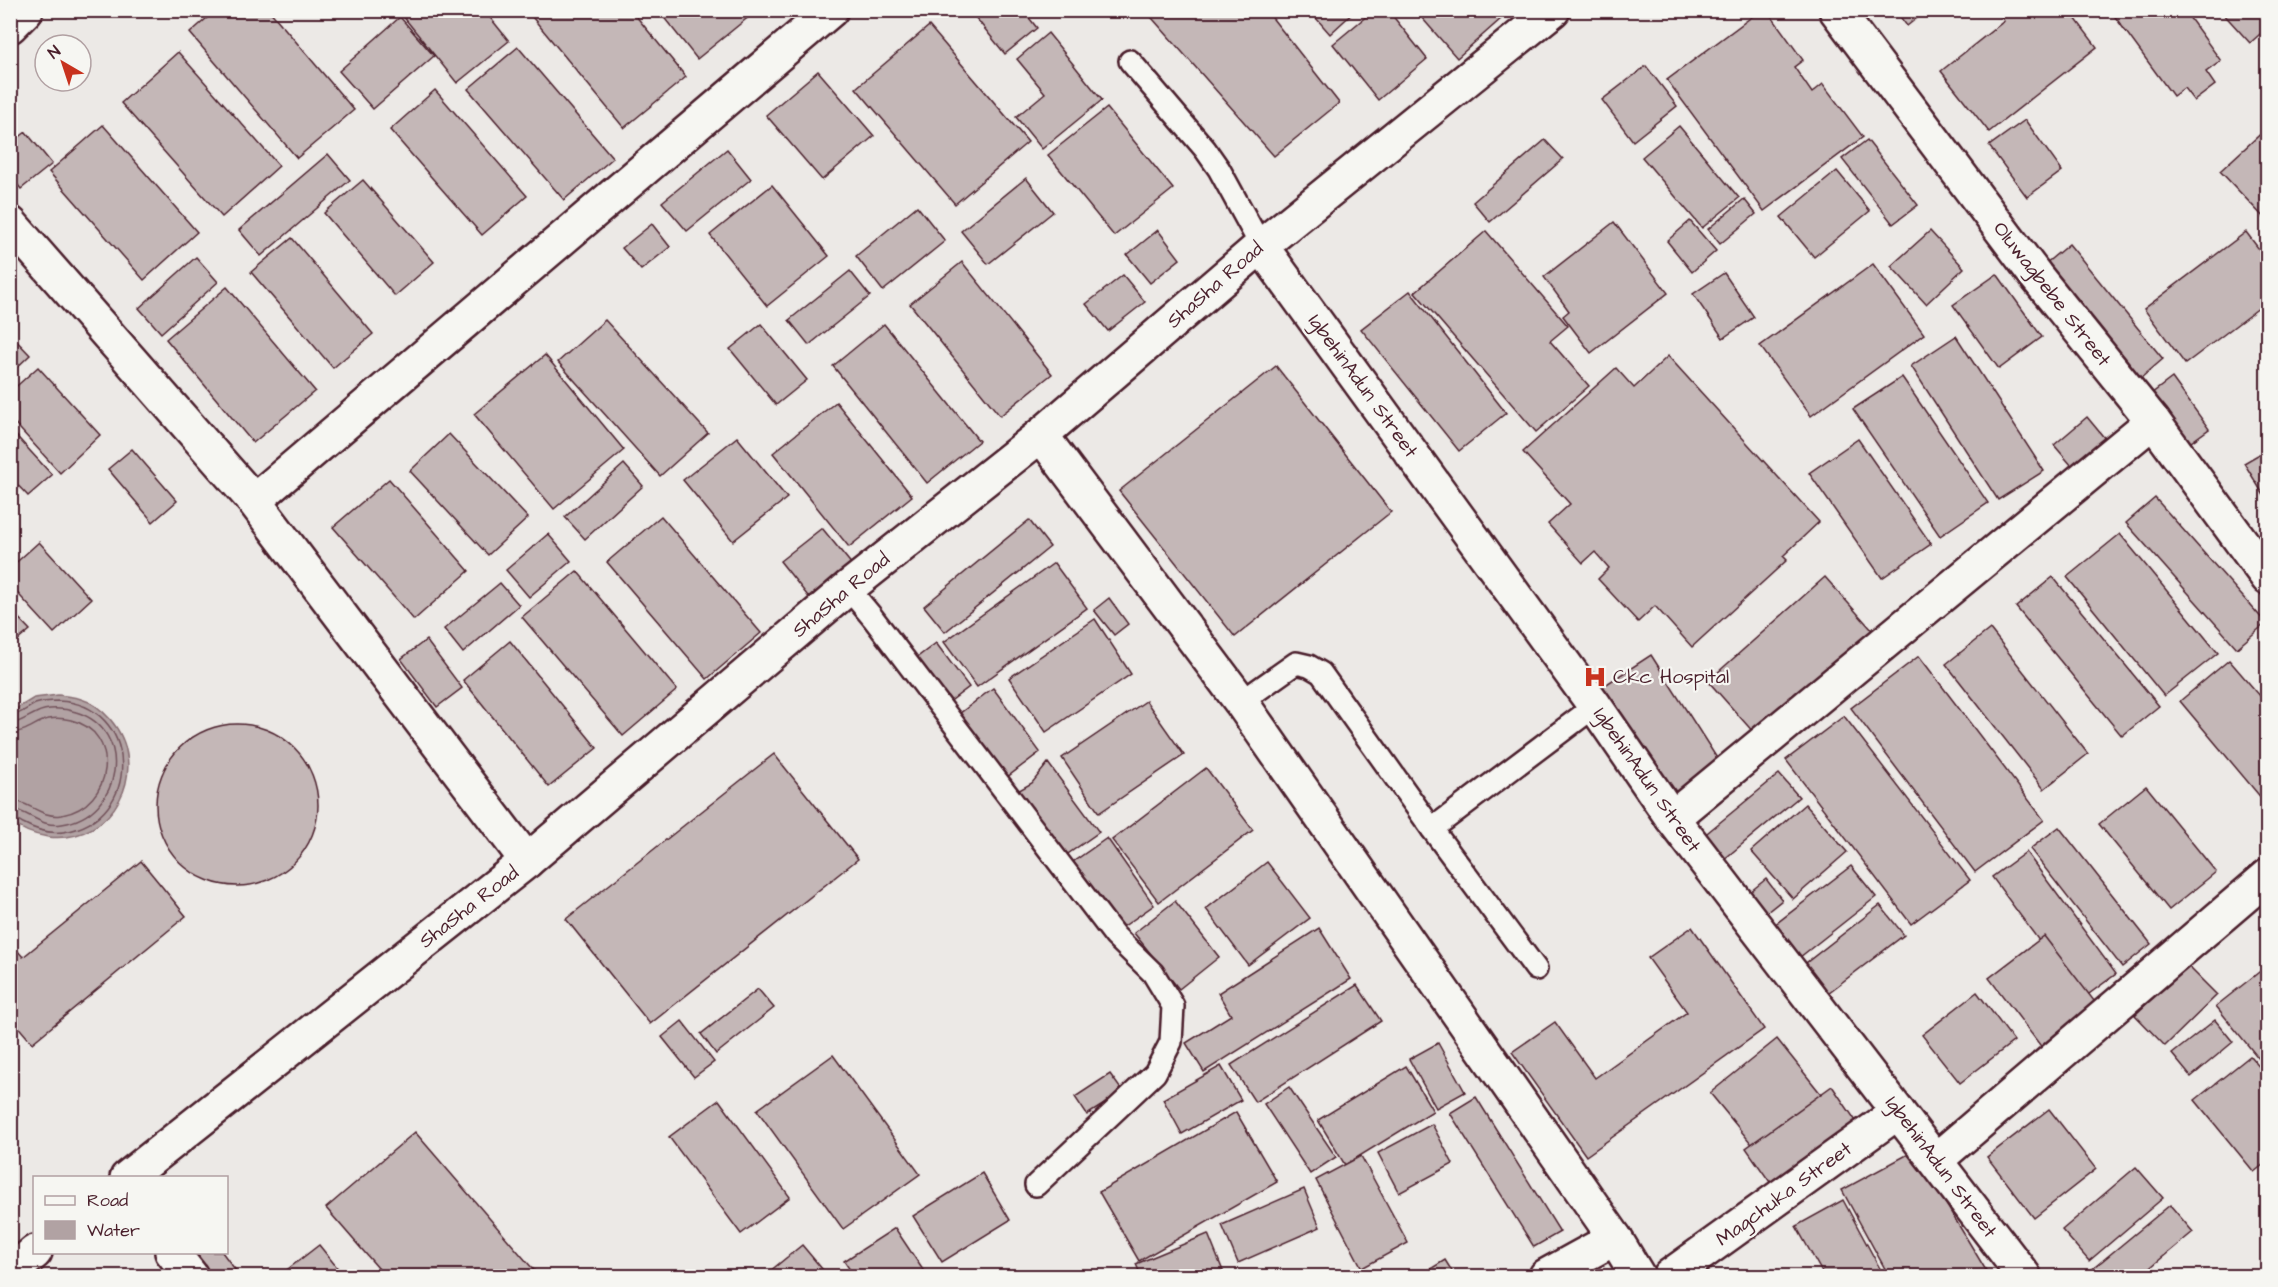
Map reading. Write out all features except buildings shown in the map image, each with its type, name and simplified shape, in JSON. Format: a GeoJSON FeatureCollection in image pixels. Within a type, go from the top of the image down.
{"type":"FeatureCollection","features":[{"type":"Feature","properties":{"kind":"street"},"geometry":{"type":"LineString","coordinates":[[10,26],[26,10]]}},
{"type":"Feature","properties":{"kind":"street"},"geometry":{"type":"LineString","coordinates":[[254,501],[831,10]]}},
{"type":"Feature","properties":{"kind":"street","name":"ShaSha Road"},"geometry":{"type":"LineString","coordinates":[[130,1176],[527,861],[848,588],[1041,435],[1261,246],[1553,10]]}},
{"type":"Feature","properties":{"kind":"street","name":"Oluwagbebe Street"},"geometry":{"type":"LineString","coordinates":[[1836,10],[2036,276],[2153,421],[2268,578]]}},
{"type":"Feature","properties":{"kind":"street"},"geometry":{"type":"LineString","coordinates":[[10,223],[254,501],[527,861]]}},
{"type":"Feature","properties":{"kind":"street","name":"IgbehinAdun Street"},"geometry":{"type":"LineString","coordinates":[[1261,246],[1595,706],[1672,818],[2024,1276]]}},
{"type":"Feature","properties":{"kind":"street"},"geometry":{"type":"LineString","coordinates":[[1672,818],[2153,421]]}},
{"type":"Feature","properties":{"kind":"street"},"geometry":{"type":"LineString","coordinates":[[1041,435],[1241,702],[1615,1238],[1638,1276]]}},
{"type":"Feature","properties":{"kind":"street"},"geometry":{"type":"LineString","coordinates":[[1936,1160],[2268,876]]}},
{"type":"Feature","properties":{"kind":"street","name":"Magchuka Street"},"geometry":{"type":"LineString","coordinates":[[1670,1276],[1899,1112]]}},
{"type":"Feature","properties":{"kind":"street"},"geometry":{"type":"LineString","coordinates":[[1546,1276],[1615,1238]]}},
{"type":"Feature","properties":{"kind":"street"},"geometry":{"type":"LineString","coordinates":[[10,1273],[33,1254]]}},
{"type":"Feature","properties":{"kind":"street"},"geometry":{"type":"LineString","coordinates":[[174,1254],[190,1276]]}},
{"type":"Feature","properties":{"kind":"lane"},"geometry":{"type":"LineString","coordinates":[[1130,60],[1205,149],[1219,169],[1261,246]]}},
{"type":"Feature","properties":{"kind":"lane"},"geometry":{"type":"LineString","coordinates":[[848,588],[1115,936],[1153,973],[1173,1006],[1172,1042],[1155,1073],[1036,1185]]}},
{"type":"Feature","properties":{"kind":"lane"},"geometry":{"type":"LineString","coordinates":[[1241,702],[1296,663],[1309,666],[1321,673],[1432,829],[1536,969]]}},
{"type":"Feature","properties":{"kind":"lane"},"geometry":{"type":"LineString","coordinates":[[1432,829],[1595,706]]}},
{"type":"Feature","properties":{"kind":"water"},"geometry":{"type":"Polygon","coordinates":[[[58,695],[75,697],[101,710],[110,719],[122,739],[128,760],[126,780],[119,800],[108,816],[91,829],[71,836],[48,837],[28,832],[10,821],[11,712],[34,698],[58,695]]]}},
{"type":"Feature","properties":{"kind":"place","name":"Ckc Hospital"},"geometry":{"type":"Point","coordinates":[1595,677]}}]}
